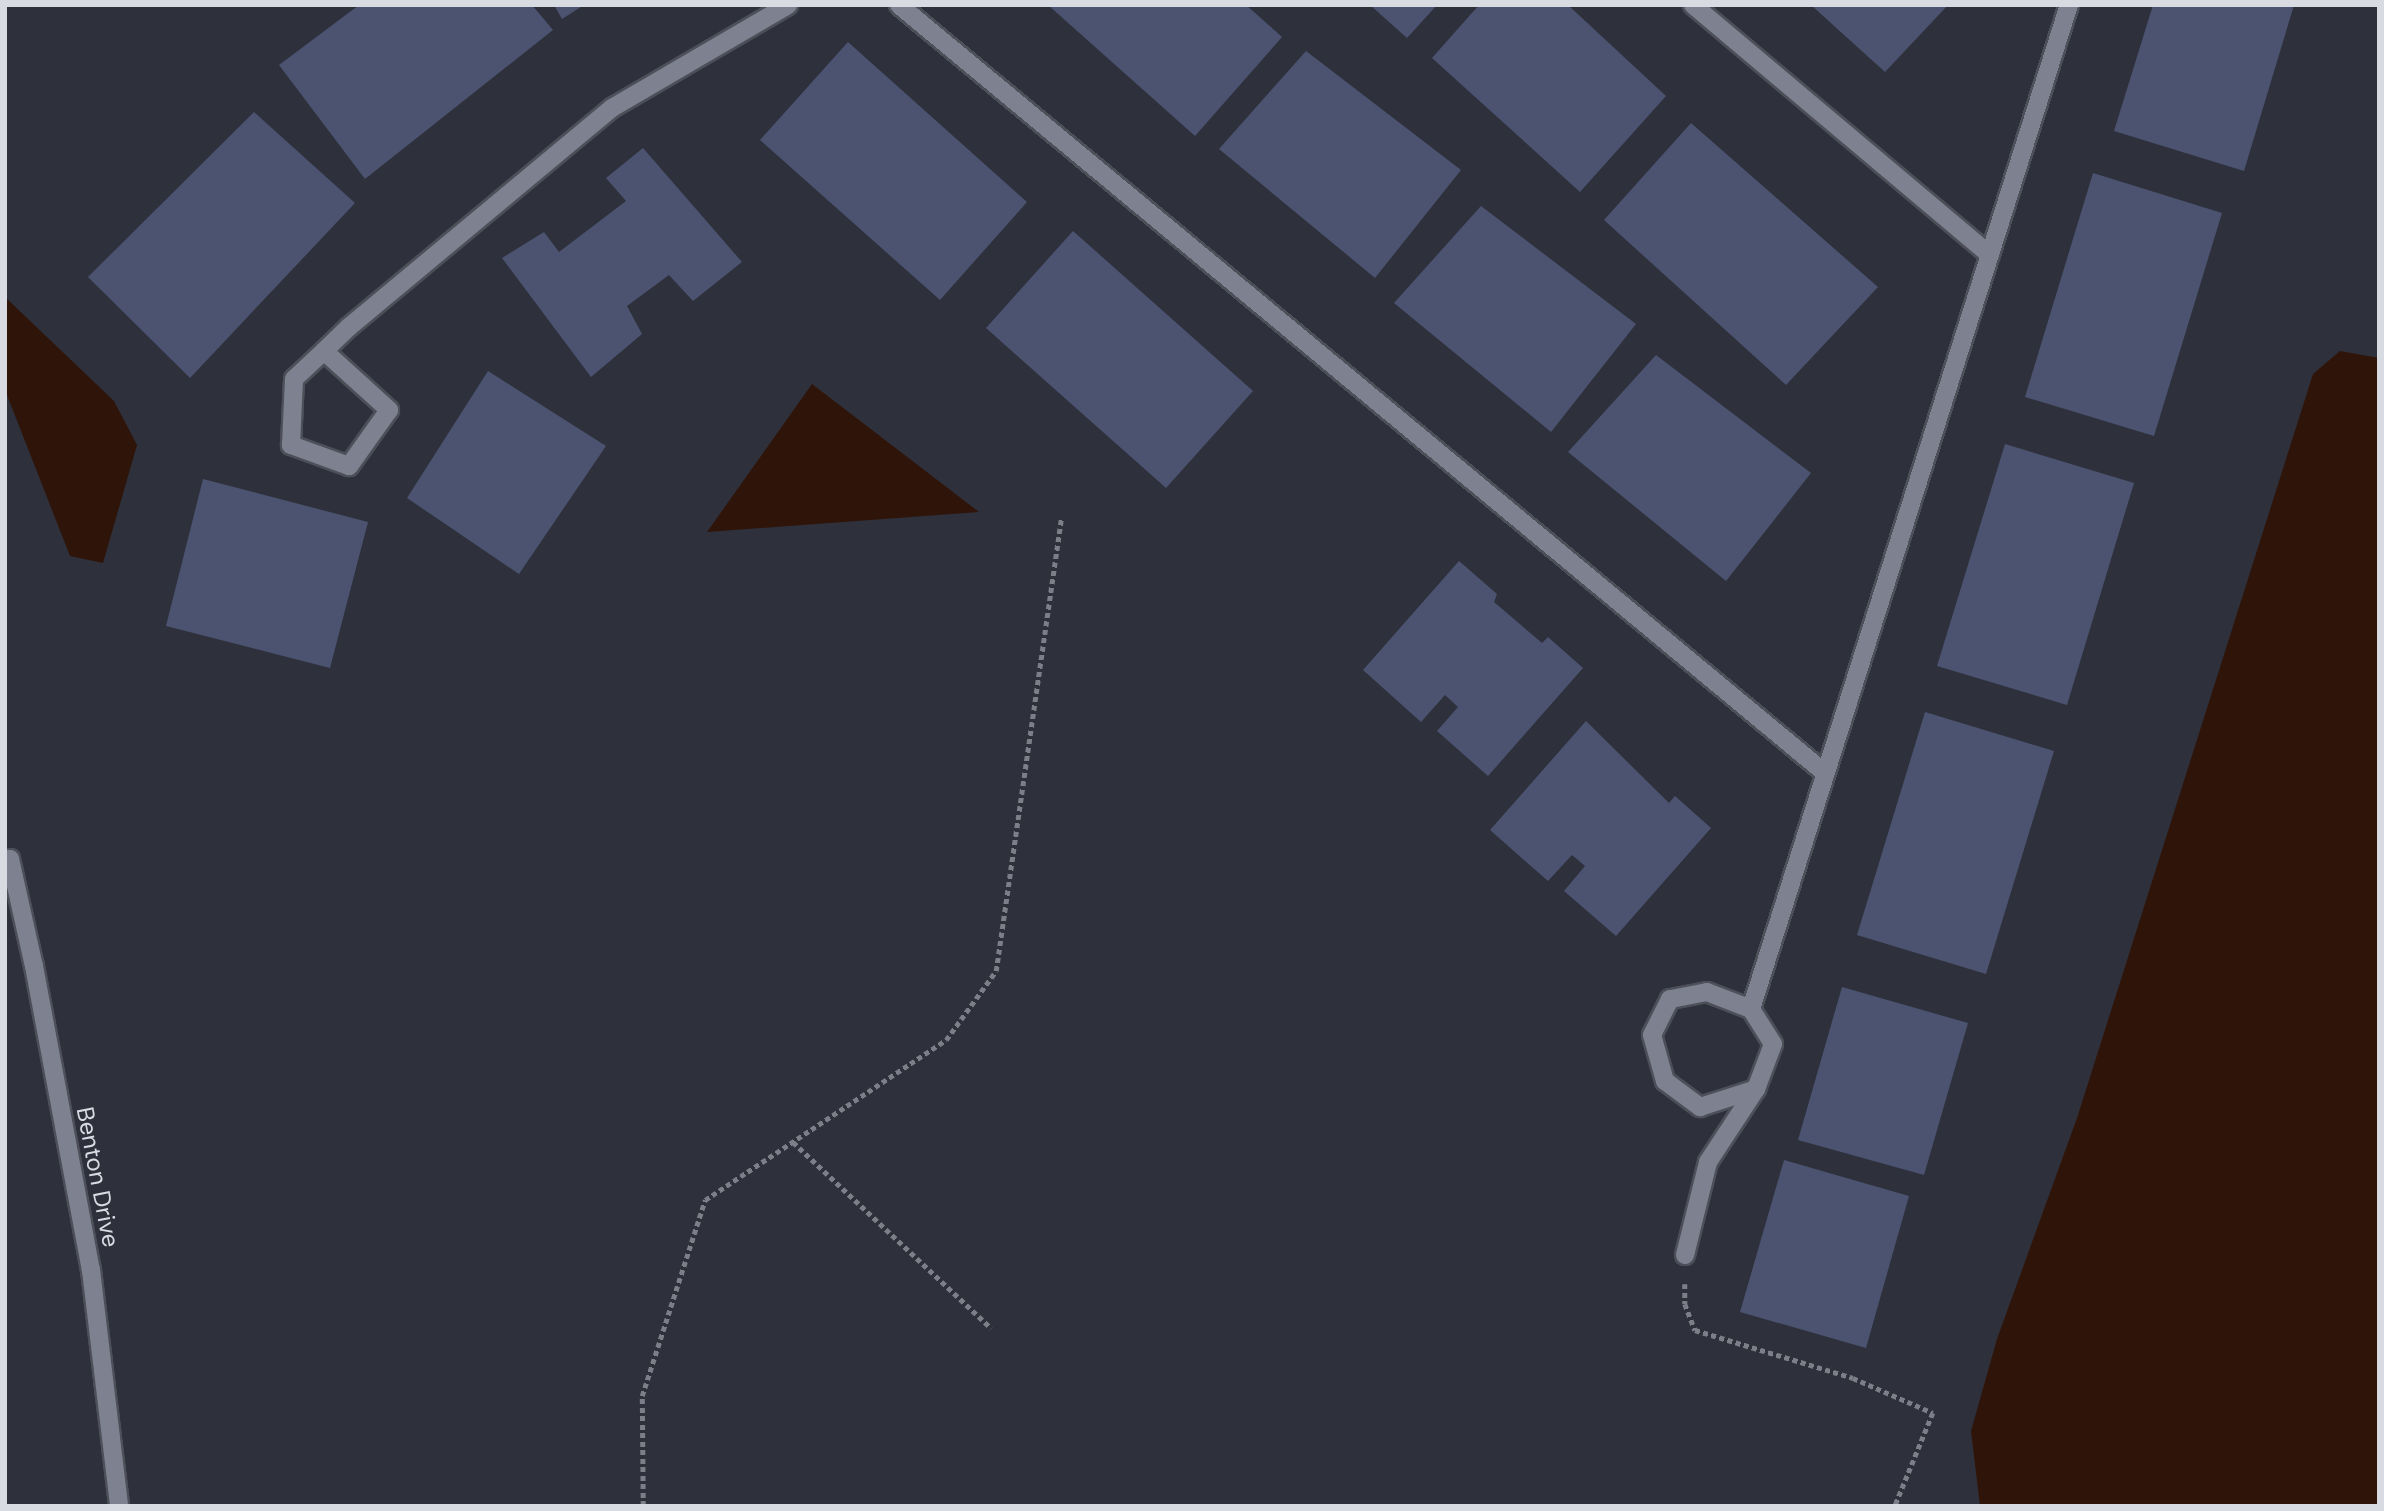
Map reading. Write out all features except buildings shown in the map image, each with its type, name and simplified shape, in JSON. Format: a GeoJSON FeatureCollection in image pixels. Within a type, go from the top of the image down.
{"type":"FeatureCollection","features":[{"type":"Feature","properties":{"kind":"street"},"geometry":{"type":"LineString","coordinates":[[324,351],[389,410],[349,466],[291,445],[294,379],[324,351],[612,108],[788,5]]}},
{"type":"Feature","properties":{"kind":"street"},"geometry":{"type":"LineString","coordinates":[[898,5],[1825,773]]}},
{"type":"Feature","properties":{"kind":"street"},"geometry":{"type":"LineString","coordinates":[[1693,5],[1990,254]]}},
{"type":"Feature","properties":{"kind":"street"},"geometry":{"type":"LineString","coordinates":[[1751,1009],[2069,5]]}},
{"type":"Feature","properties":{"kind":"street","name":"Benton Drive"},"geometry":{"type":"LineString","coordinates":[[8,860],[91,1270],[119,1506]]}},
{"type":"Feature","properties":{"kind":"street"},"geometry":{"type":"LineString","coordinates":[[1685,1255],[1709,1162],[1756,1089],[1773,1044],[1751,1009],[1707,992],[1670,999],[1652,1035],[1665,1081],[1700,1107],[1756,1089]]}},
{"type":"Feature","properties":{"kind":"path"},"geometry":{"type":"LineString","coordinates":[[643,1506],[642,1396],[705,1200],[946,1040],[996,971],[1061,520]]}},
{"type":"Feature","properties":{"kind":"path"},"geometry":{"type":"LineString","coordinates":[[793,1142],[991,1328]]}},
{"type":"Feature","properties":{"kind":"path"},"geometry":{"type":"LineString","coordinates":[[1685,1255],[1685,1304],[1695,1330],[1853,1378],[1933,1413],[1895,1506]]}},
{"type":"Feature","properties":{"kind":"shaded area"},"geometry":{"type":"Polygon","coordinates":[[[5,297],[114,401],[137,445],[103,563],[70,556],[5,390],[5,297]]]}},
{"type":"Feature","properties":{"kind":"shaded area"},"geometry":{"type":"Polygon","coordinates":[[[2340,351],[2379,358],[2379,1506],[1980,1506],[1971,1431],[1997,1339],[2077,1118],[2313,374],[2340,351]]]}},
{"type":"Feature","properties":{"kind":"shaded area"},"geometry":{"type":"Polygon","coordinates":[[[812,384],[979,512],[707,532],[812,384]]]}}]}
